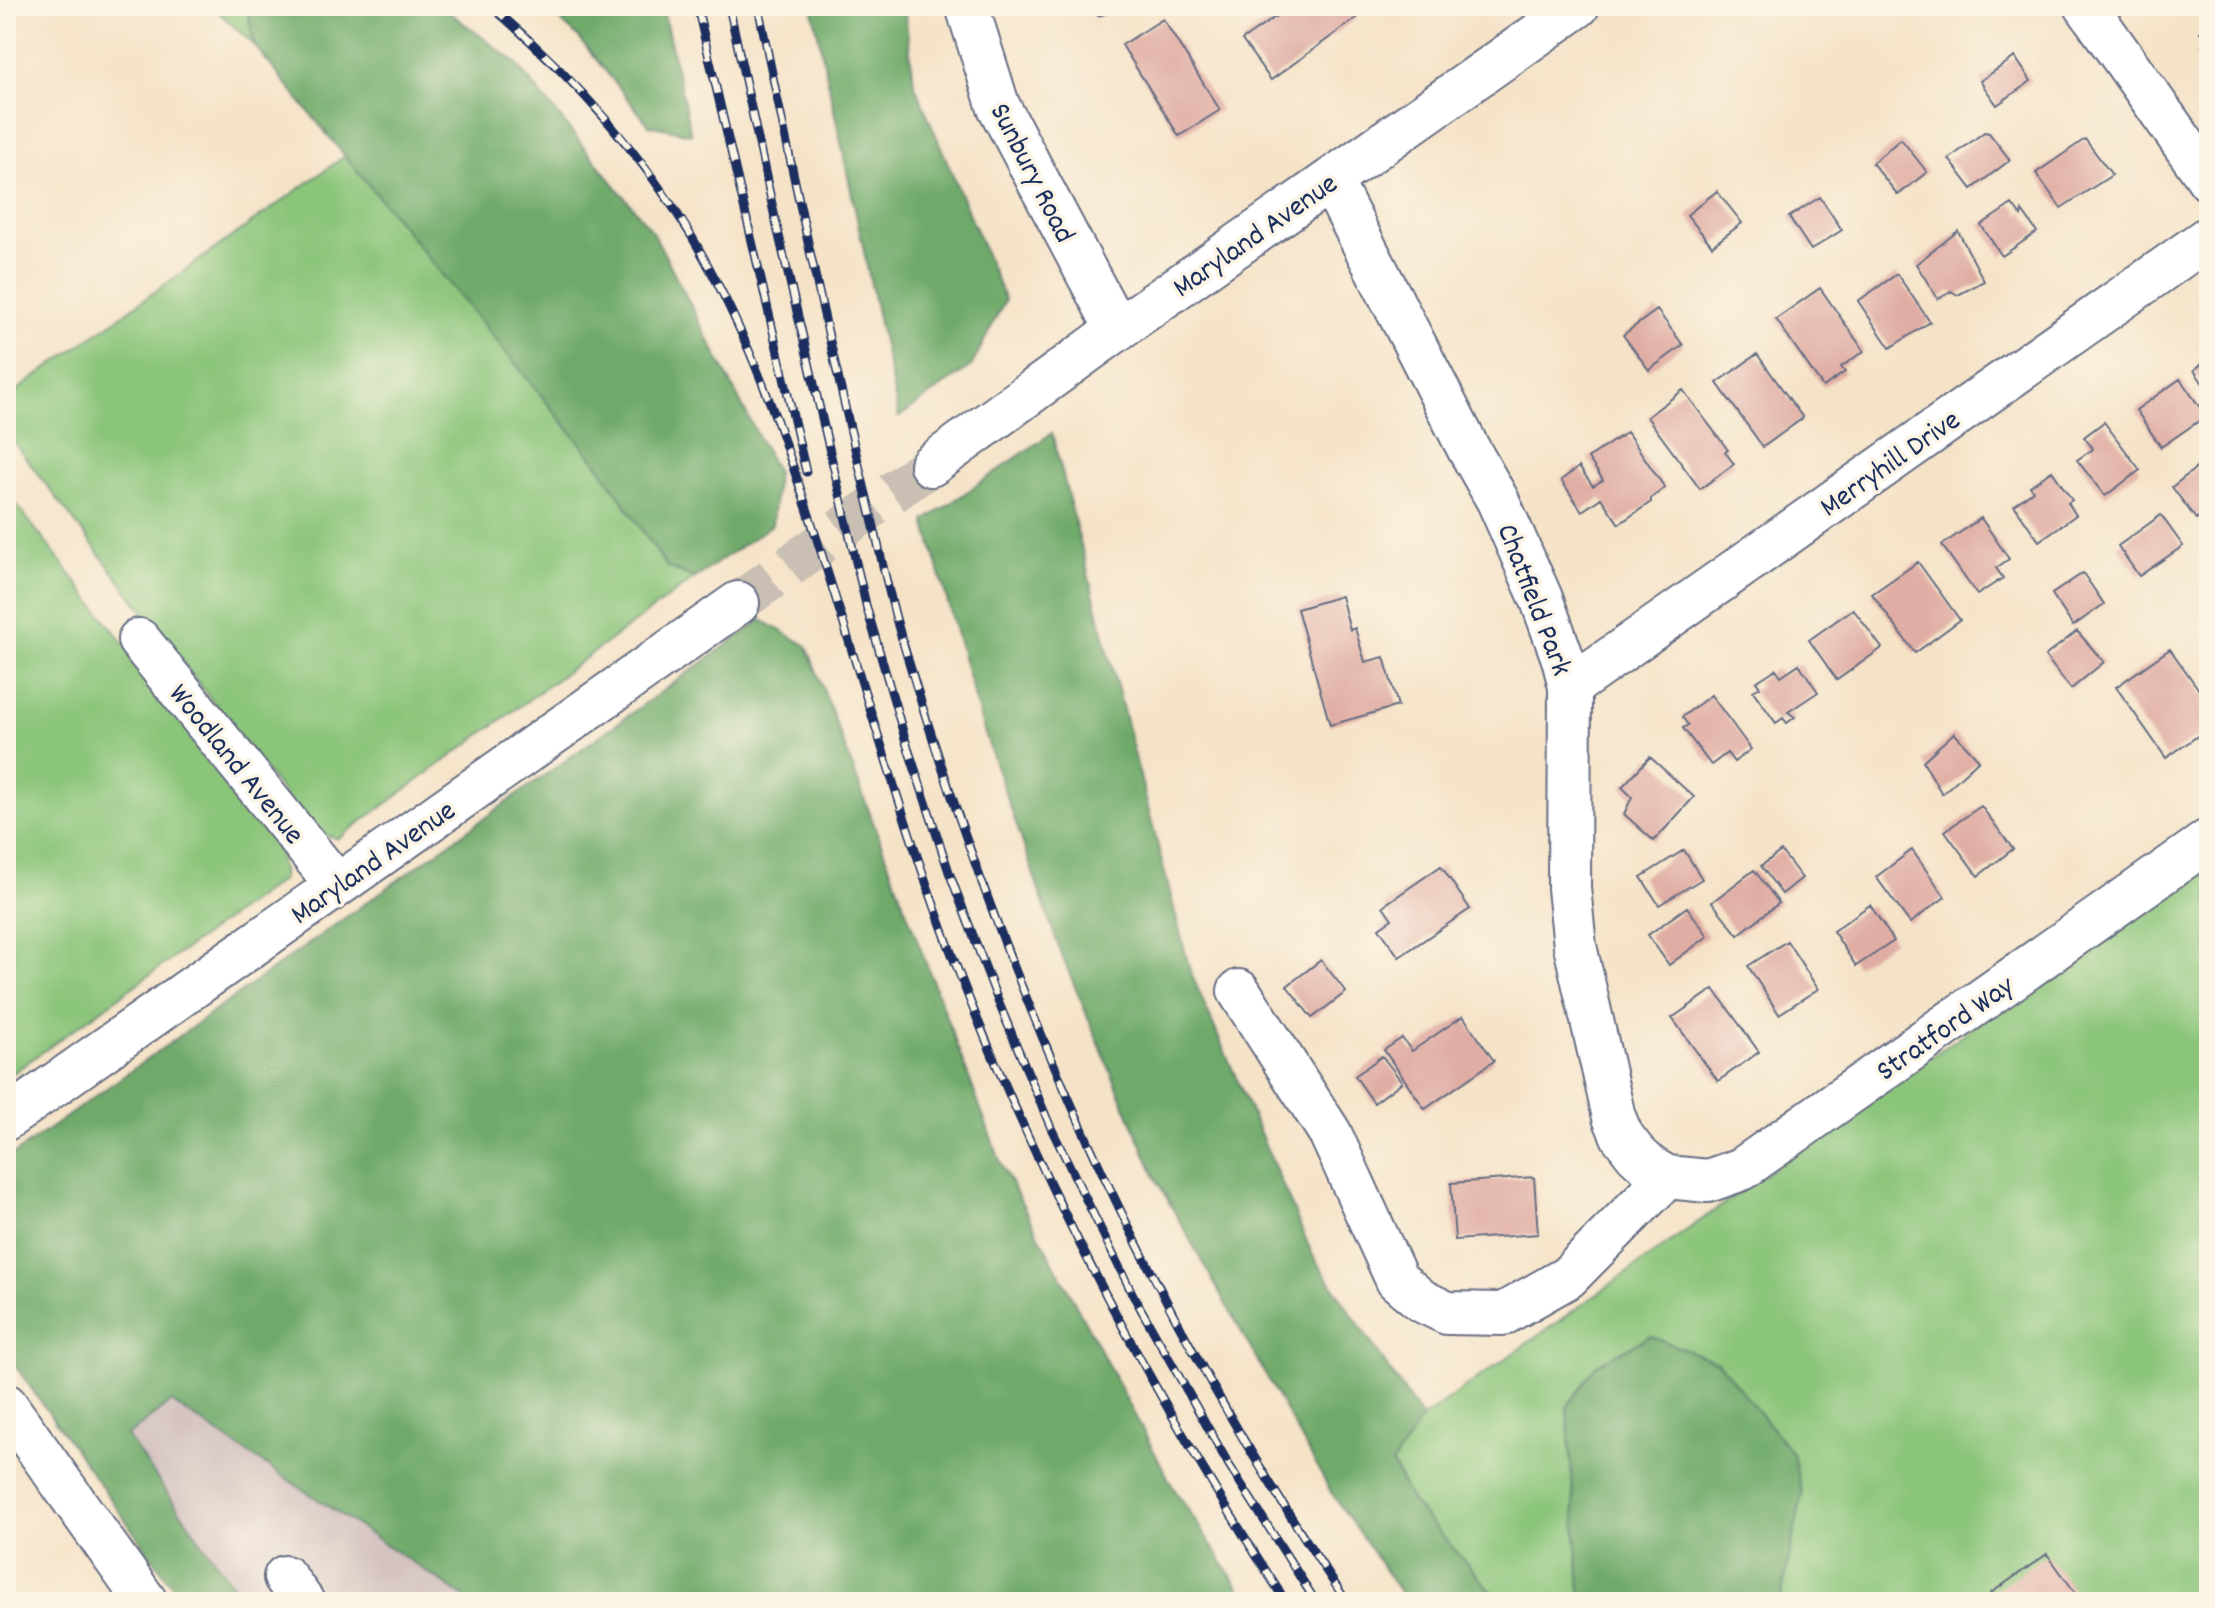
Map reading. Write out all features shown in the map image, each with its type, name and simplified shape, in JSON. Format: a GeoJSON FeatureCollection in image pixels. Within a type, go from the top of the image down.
{"type":"FeatureCollection","features":[{"type":"Feature","properties":{"kind":"street","name":"Sunbury Road"},"geometry":{"type":"LineString","coordinates":[[967,6],[998,105],[1117,330]]}},
{"type":"Feature","properties":{"kind":"street","name":"Maryland Avenue"},"geometry":{"type":"LineString","coordinates":[[931,465],[1117,330],[1578,6]]}},
{"type":"Feature","properties":{"kind":"street"},"geometry":{"type":"LineString","coordinates":[[2086,6],[2209,180]]}},
{"type":"Feature","properties":{"kind":"street","name":"Chatfield Park"},"geometry":{"type":"LineString","coordinates":[[1331,181],[1498,501],[1541,598],[1563,659],[1570,687],[1568,857],[1575,946],[1614,1117],[1622,1136],[1636,1154],[1667,1177]]}},
{"type":"Feature","properties":{"kind":"street","name":"Merryhill Drive"},"geometry":{"type":"LineString","coordinates":[[1570,687],[2209,237]]}},
{"type":"Feature","properties":{"kind":"street","name":"Maryland Avenue"},"geometry":{"type":"LineString","coordinates":[[6,1119],[738,603]]}},
{"type":"Feature","properties":{"kind":"street","name":"Woodland Avenue"},"geometry":{"type":"LineString","coordinates":[[139,640],[337,885]]}},
{"type":"Feature","properties":{"kind":"street","name":"Stratford Way"},"geometry":{"type":"LineString","coordinates":[[1667,1177],[1708,1181],[1742,1169],[2209,840]]}},
{"type":"Feature","properties":{"kind":"street"},"geometry":{"type":"LineString","coordinates":[[1239,991],[1330,1133],[1397,1280],[1422,1301],[1447,1313],[1503,1314],[1568,1277],[1667,1177]]}},
{"type":"Feature","properties":{"kind":"street"},"geometry":{"type":"LineString","coordinates":[[6,1405],[146,1602]]}},
{"type":"Feature","properties":{"kind":"shaded area"},"geometry":{"type":"Polygon","coordinates":[[[171,1402],[472,1602],[244,1602],[127,1436],[171,1402]]]}},
{"type":"Feature","properties":{"kind":"green space"},"geometry":{"type":"Polygon","coordinates":[[[212,6],[247,6],[254,45],[212,6]]]}},
{"type":"Feature","properties":{"kind":"green space"},"geometry":{"type":"Polygon","coordinates":[[[247,6],[441,6],[515,62],[653,232],[777,473],[772,525],[695,578],[667,567],[600,467],[254,45],[247,6]]]}},
{"type":"Feature","properties":{"kind":"green space"},"geometry":{"type":"Polygon","coordinates":[[[545,6],[662,6],[691,134],[649,125],[579,38],[545,6]]]}},
{"type":"Feature","properties":{"kind":"green space"},"geometry":{"type":"Polygon","coordinates":[[[812,6],[904,6],[914,83],[1005,300],[972,365],[899,417],[812,6]]]}},
{"type":"Feature","properties":{"kind":"green space"},"geometry":{"type":"Polygon","coordinates":[[[345,156],[600,467],[667,567],[695,578],[338,839],[311,830],[6,432],[6,398],[345,156]]]}},
{"type":"Feature","properties":{"kind":"green space"},"geometry":{"type":"Polygon","coordinates":[[[1052,433],[1190,971],[1314,1258],[1422,1418],[1392,1464],[1412,1502],[1501,1602],[1407,1602],[1331,1492],[1155,1177],[1060,951],[983,728],[925,521],[1052,433]]]}},
{"type":"Feature","properties":{"kind":"green space"},"geometry":{"type":"Polygon","coordinates":[[[6,491],[278,843],[283,879],[6,1078],[6,491]]]}},
{"type":"Feature","properties":{"kind":"green space"},"geometry":{"type":"Polygon","coordinates":[[[762,620],[807,646],[1002,1166],[1173,1487],[1249,1602],[472,1602],[171,1402],[127,1436],[244,1602],[184,1602],[6,1353],[6,1160],[762,620]]]}},
{"type":"Feature","properties":{"kind":"green space"},"geometry":{"type":"Polygon","coordinates":[[[2206,862],[2209,867],[2209,1602],[1780,1602],[1802,1494],[1567,1407],[1581,1602],[1501,1602],[1412,1502],[1392,1463],[1422,1418],[2206,862]]]}},
{"type":"Feature","properties":{"kind":"green space"},"geometry":{"type":"Polygon","coordinates":[[[1650,1336],[1718,1362],[1793,1454],[1802,1494],[1780,1602],[1581,1602],[1567,1407],[1596,1365],[1650,1336]]]}},
{"type":"Feature","properties":{"kind":"building"},"geometry":{"type":"Polygon","coordinates":[[[1095,6],[1128,6],[1128,7],[1098,16],[1095,6]]]}},
{"type":"Feature","properties":{"kind":"building"},"geometry":{"type":"Polygon","coordinates":[[[1291,6],[1350,6],[1358,17],[1271,80],[1242,40],[1291,6]]]}},
{"type":"Feature","properties":{"kind":"building"},"geometry":{"type":"Polygon","coordinates":[[[1163,19],[1220,110],[1179,136],[1122,45],[1163,19]]]}},
{"type":"Feature","properties":{"kind":"building"},"geometry":{"type":"Polygon","coordinates":[[[2209,25],[2209,55],[2202,46],[2208,42],[2200,32],[2209,25]]]}},
{"type":"Feature","properties":{"kind":"building"},"geometry":{"type":"Polygon","coordinates":[[[2015,57],[2031,81],[1997,105],[1980,81],[2015,57]]]}},
{"type":"Feature","properties":{"kind":"building"},"geometry":{"type":"Polygon","coordinates":[[[1984,132],[1989,133],[2010,160],[1972,189],[1949,159],[1984,132]]]}},
{"type":"Feature","properties":{"kind":"building"},"geometry":{"type":"Polygon","coordinates":[[[1901,139],[1927,172],[1898,195],[1872,163],[1901,139]]]}},
{"type":"Feature","properties":{"kind":"building"},"geometry":{"type":"Polygon","coordinates":[[[2085,139],[2112,175],[2061,208],[2036,173],[2085,139]]]}},
{"type":"Feature","properties":{"kind":"building"},"geometry":{"type":"Polygon","coordinates":[[[1717,191],[1742,223],[1712,246],[1687,215],[1717,191]]]}},
{"type":"Feature","properties":{"kind":"building"},"geometry":{"type":"Polygon","coordinates":[[[1820,197],[1842,230],[1811,250],[1789,217],[1820,197]]]}},
{"type":"Feature","properties":{"kind":"building"},"geometry":{"type":"Polygon","coordinates":[[[2012,204],[2021,216],[2022,211],[2037,232],[2002,256],[1981,225],[2012,204]]]}},
{"type":"Feature","properties":{"kind":"building"},"geometry":{"type":"Polygon","coordinates":[[[1958,231],[1984,281],[1958,295],[1951,291],[1938,299],[1916,264],[1958,231]]]}},
{"type":"Feature","properties":{"kind":"building"},"geometry":{"type":"Polygon","coordinates":[[[1897,274],[1930,322],[1890,348],[1858,301],[1897,274]]]}},
{"type":"Feature","properties":{"kind":"building"},"geometry":{"type":"Polygon","coordinates":[[[1820,288],[1864,351],[1841,367],[1845,372],[1823,387],[1776,319],[1820,288]]]}},
{"type":"Feature","properties":{"kind":"building"},"geometry":{"type":"Polygon","coordinates":[[[1657,310],[1683,345],[1649,370],[1623,335],[1657,310]]]}},
{"type":"Feature","properties":{"kind":"building"},"geometry":{"type":"Polygon","coordinates":[[[1757,354],[1803,418],[1763,447],[1717,383],[1757,354]]]}},
{"type":"Feature","properties":{"kind":"building"},"geometry":{"type":"Polygon","coordinates":[[[2209,359],[2209,393],[2194,370],[2209,359]]]}},
{"type":"Feature","properties":{"kind":"building"},"geometry":{"type":"Polygon","coordinates":[[[2180,379],[2206,416],[2161,447],[2136,410],[2180,379]]]}},
{"type":"Feature","properties":{"kind":"building"},"geometry":{"type":"Polygon","coordinates":[[[1683,390],[1728,450],[1725,452],[1734,464],[1700,489],[1647,417],[1683,390]]]}},
{"type":"Feature","properties":{"kind":"building"},"geometry":{"type":"Polygon","coordinates":[[[2104,422],[2140,470],[2105,496],[2077,460],[2093,449],[2084,437],[2104,422]]]}},
{"type":"Feature","properties":{"kind":"building"},"geometry":{"type":"Polygon","coordinates":[[[1627,432],[1665,488],[1619,524],[1601,498],[1582,511],[1561,480],[1579,467],[1593,486],[1603,480],[1588,458],[1627,432]]]}},
{"type":"Feature","properties":{"kind":"building"},"geometry":{"type":"Polygon","coordinates":[[[2205,461],[2209,466],[2209,509],[2196,519],[2172,487],[2205,461]]]}},
{"type":"Feature","properties":{"kind":"building"},"geometry":{"type":"Polygon","coordinates":[[[2052,471],[2072,500],[2068,503],[2076,515],[2039,541],[2014,505],[2033,491],[2030,486],[2052,471]]]}},
{"type":"Feature","properties":{"kind":"building"},"geometry":{"type":"Polygon","coordinates":[[[2161,515],[2183,546],[2139,576],[2118,546],[2161,515]]]}},
{"type":"Feature","properties":{"kind":"building"},"geometry":{"type":"Polygon","coordinates":[[[1981,518],[2009,559],[1996,568],[2003,578],[1977,595],[1942,545],[1981,518]]]}},
{"type":"Feature","properties":{"kind":"building"},"geometry":{"type":"Polygon","coordinates":[[[1918,562],[1960,620],[1915,653],[1872,594],[1918,562]]]}},
{"type":"Feature","properties":{"kind":"building"},"geometry":{"type":"Polygon","coordinates":[[[2083,573],[2104,604],[2073,626],[2052,594],[2083,573]]]}},
{"type":"Feature","properties":{"kind":"building"},"geometry":{"type":"Polygon","coordinates":[[[1341,596],[1350,630],[1355,628],[1365,662],[1384,657],[1398,706],[1330,725],[1297,609],[1341,596]]]}},
{"type":"Feature","properties":{"kind":"building"},"geometry":{"type":"Polygon","coordinates":[[[1853,609],[1882,648],[1837,680],[1809,640],[1853,609]]]}},
{"type":"Feature","properties":{"kind":"building"},"geometry":{"type":"Polygon","coordinates":[[[2077,631],[2104,662],[2071,689],[2045,656],[2077,631]]]}},
{"type":"Feature","properties":{"kind":"building"},"geometry":{"type":"Polygon","coordinates":[[[2170,649],[2209,704],[2209,728],[2166,758],[2116,687],[2170,649]]]}},
{"type":"Feature","properties":{"kind":"building"},"geometry":{"type":"Polygon","coordinates":[[[1799,664],[1818,692],[1788,712],[1795,717],[1787,723],[1783,718],[1776,723],[1753,691],[1760,687],[1756,682],[1776,669],[1781,676],[1799,664]]]}},
{"type":"Feature","properties":{"kind":"building"},"geometry":{"type":"Polygon","coordinates":[[[1711,695],[1751,749],[1734,762],[1727,753],[1711,765],[1683,728],[1688,725],[1682,717],[1711,695]]]}},
{"type":"Feature","properties":{"kind":"building"},"geometry":{"type":"Polygon","coordinates":[[[1954,733],[1979,760],[1942,794],[1923,761],[1954,733]]]}},
{"type":"Feature","properties":{"kind":"building"},"geometry":{"type":"Polygon","coordinates":[[[1650,757],[1694,797],[1654,841],[1624,814],[1632,797],[1622,787],[1650,757]]]}},
{"type":"Feature","properties":{"kind":"building"},"geometry":{"type":"Polygon","coordinates":[[[1981,806],[2013,849],[1978,876],[1945,831],[1981,806]]]}},
{"type":"Feature","properties":{"kind":"building"},"geometry":{"type":"Polygon","coordinates":[[[1684,850],[1702,879],[1659,905],[1641,877],[1684,850]]]}},
{"type":"Feature","properties":{"kind":"building"},"geometry":{"type":"Polygon","coordinates":[[[1912,850],[1945,897],[1910,923],[1876,877],[1912,850]]]}},
{"type":"Feature","properties":{"kind":"building"},"geometry":{"type":"Polygon","coordinates":[[[1781,851],[1802,878],[1782,894],[1761,866],[1781,851]]]}},
{"type":"Feature","properties":{"kind":"building"},"geometry":{"type":"Polygon","coordinates":[[[1441,866],[1470,909],[1399,957],[1379,928],[1392,919],[1383,906],[1441,866]]]}},
{"type":"Feature","properties":{"kind":"building"},"geometry":{"type":"Polygon","coordinates":[[[1754,870],[1779,903],[1738,935],[1712,902],[1754,870]]]}},
{"type":"Feature","properties":{"kind":"building"},"geometry":{"type":"Polygon","coordinates":[[[1870,905],[1894,941],[1856,966],[1833,931],[1870,905]]]}},
{"type":"Feature","properties":{"kind":"building"},"geometry":{"type":"Polygon","coordinates":[[[1687,907],[1708,936],[1669,965],[1648,935],[1687,907]]]}},
{"type":"Feature","properties":{"kind":"building"},"geometry":{"type":"Polygon","coordinates":[[[1787,941],[1818,989],[1779,1014],[1748,966],[1787,941]]]}},
{"type":"Feature","properties":{"kind":"building"},"geometry":{"type":"Polygon","coordinates":[[[1321,960],[1346,992],[1312,1018],[1287,986],[1321,960]]]}},
{"type":"Feature","properties":{"kind":"building"},"geometry":{"type":"Polygon","coordinates":[[[1714,989],[1759,1052],[1718,1081],[1672,1018],[1714,989]]]}},
{"type":"Feature","properties":{"kind":"building"},"geometry":{"type":"Polygon","coordinates":[[[1463,1016],[1494,1061],[1425,1109],[1384,1050],[1402,1038],[1412,1051],[1463,1016]]]}},
{"type":"Feature","properties":{"kind":"building"},"geometry":{"type":"Polygon","coordinates":[[[1382,1056],[1402,1082],[1374,1103],[1355,1076],[1382,1056]]]}},
{"type":"Feature","properties":{"kind":"building"},"geometry":{"type":"Polygon","coordinates":[[[1534,1177],[1538,1234],[1455,1240],[1451,1183],[1534,1177]]]}},
{"type":"Feature","properties":{"kind":"building"},"geometry":{"type":"Polygon","coordinates":[[[2047,1554],[2082,1602],[1997,1602],[1991,1593],[2047,1554]]]}},
{"type":"Feature","properties":{"kind":"tunnel"},"geometry":{"type":"LineString","coordinates":[[738,603],[931,465]]}},
{"type":"Feature","properties":{"kind":"railway"},"geometry":{"type":"LineString","coordinates":[[491,6],[575,85],[626,143],[692,237],[732,313],[781,432],[918,860],[988,1044],[1062,1209],[1103,1290],[1191,1448],[1286,1602]]}},
{"type":"Feature","properties":{"kind":"railway"},"geometry":{"type":"LineString","coordinates":[[697,6],[806,472]]}},
{"type":"Feature","properties":{"kind":"railway"},"geometry":{"type":"LineString","coordinates":[[729,6],[777,227],[867,609],[949,872],[1051,1128],[1133,1295],[1229,1465],[1316,1602]]}},
{"type":"Feature","properties":{"kind":"railway"},"geometry":{"type":"LineString","coordinates":[[758,6],[823,311],[891,601],[941,765],[985,891],[1033,1015],[1086,1137],[1143,1256],[1206,1374],[1273,1489],[1347,1602]]}}]}
